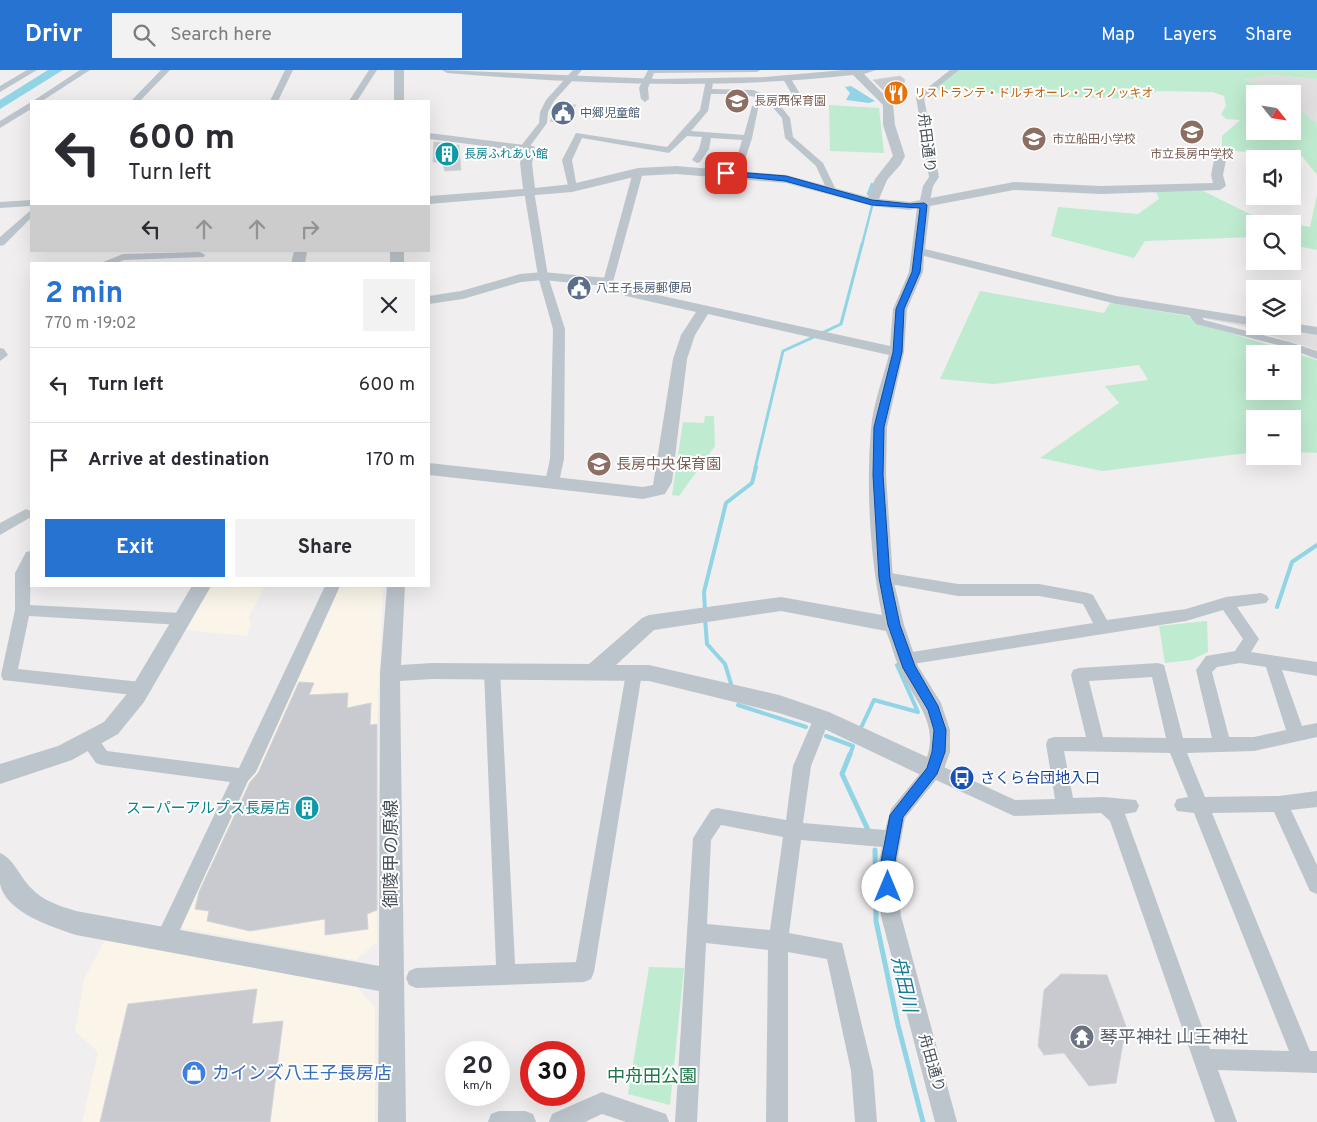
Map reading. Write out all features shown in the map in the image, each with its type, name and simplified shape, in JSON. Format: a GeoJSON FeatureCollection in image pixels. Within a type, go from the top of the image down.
{"type":"FeatureCollection","features":[{"type":"Feature","properties":{"kind":"street"},"geometry":{"type":"LineString","coordinates":[[0,89],[33,70]]}},
{"type":"Feature","properties":{"kind":"street"},"geometry":{"type":"LineString","coordinates":[[38,100],[86,70]]}},
{"type":"Feature","properties":{"kind":"street"},"geometry":{"type":"LineString","coordinates":[[136,100],[166,70]]}},
{"type":"Feature","properties":{"kind":"street"},"geometry":{"type":"LineString","coordinates":[[274,100],[288,70]]}},
{"type":"Feature","properties":{"kind":"street"},"geometry":{"type":"LineString","coordinates":[[354,100],[373,70]]}},
{"type":"Feature","properties":{"kind":"street"},"geometry":{"type":"LineString","coordinates":[[399,70],[399,100]]}},
{"type":"Feature","properties":{"kind":"street"},"geometry":{"type":"LineString","coordinates":[[447,70],[568,79],[645,81],[735,89],[758,94],[774,103],[786,118],[788,138],[820,165],[831,190]]}},
{"type":"Feature","properties":{"kind":"street"},"geometry":{"type":"LineString","coordinates":[[525,147],[543,123],[544,112],[550,100],[578,70]]}},
{"type":"Feature","properties":{"kind":"street"},"geometry":{"type":"LineString","coordinates":[[645,99],[643,95],[645,81],[651,70],[757,70]]}},
{"type":"Feature","properties":{"kind":"street"},"geometry":{"type":"LineString","coordinates":[[709,87],[871,70]]}},
{"type":"Feature","properties":{"kind":"street","name":"舟田通り"},"geometry":{"type":"LineString","coordinates":[[946,1122],[934,1071],[891,916],[886,872],[897,815],[933,770],[939,752],[940,730],[934,709],[906,659],[894,625],[884,578],[878,475],[879,427],[897,352],[900,309],[913,282],[924,205],[928,186],[934,177],[920,97],[954,70]]}},
{"type":"Feature","properties":{"kind":"street"},"geometry":{"type":"LineString","coordinates":[[855,71],[888,104],[889,125],[899,156],[897,162],[881,179],[872,202]]}},
{"type":"Feature","properties":{"kind":"street"},"geometry":{"type":"LineString","coordinates":[[787,79],[798,92]]}},
{"type":"Feature","properties":{"kind":"street"},"geometry":{"type":"LineString","coordinates":[[572,188],[567,160],[579,135],[669,150],[704,111],[709,87]]}},
{"type":"Feature","properties":{"kind":"street"},"geometry":{"type":"LineString","coordinates":[[0,125],[30,106]]}},
{"type":"Feature","properties":{"kind":"street"},"geometry":{"type":"LineString","coordinates":[[741,161],[756,106]]}},
{"type":"Feature","properties":{"kind":"street"},"geometry":{"type":"LineString","coordinates":[[684,133],[748,138]]}},
{"type":"Feature","properties":{"kind":"street"},"geometry":{"type":"LineString","coordinates":[[697,160],[704,149],[707,134]]}},
{"type":"Feature","properties":{"kind":"street"},"geometry":{"type":"LineString","coordinates":[[430,136],[529,148],[526,164],[543,276],[559,329],[557,459],[552,482]]}},
{"type":"Feature","properties":{"kind":"street"},"geometry":{"type":"LineString","coordinates":[[645,158],[649,147]]}},
{"type":"Feature","properties":{"kind":"street"},"geometry":{"type":"LineString","coordinates":[[430,200],[572,188],[638,172],[676,170],[764,176],[807,183],[872,202],[910,206],[924,205],[1014,186],[1101,190],[1220,186],[1217,175],[1221,155]]}},
{"type":"Feature","properties":{"kind":"street"},"geometry":{"type":"LineString","coordinates":[[608,282],[638,172]]}},
{"type":"Feature","properties":{"kind":"street"},"geometry":{"type":"LineString","coordinates":[[0,205],[30,203]]}},
{"type":"Feature","properties":{"kind":"street"},"geometry":{"type":"LineString","coordinates":[[0,243],[30,214]]}},
{"type":"Feature","properties":{"kind":"street"},"geometry":{"type":"LineString","coordinates":[[918,251],[1076,291],[1193,313],[1246,321]]}},
{"type":"Feature","properties":{"kind":"street"},"geometry":{"type":"LineString","coordinates":[[109,262],[123,258],[200,257]]}},
{"type":"Feature","properties":{"kind":"street"},"geometry":{"type":"LineString","coordinates":[[430,300],[463,295],[520,278],[543,276],[608,282],[631,293],[897,352]]}},
{"type":"Feature","properties":{"kind":"street"},"geometry":{"type":"LineString","coordinates":[[430,469],[643,493],[659,490],[664,482],[680,359],[688,335],[704,310]]}},
{"type":"Feature","properties":{"kind":"street"},"geometry":{"type":"LineString","coordinates":[[1193,313],[1200,322],[1286,344],[1317,355]]}},
{"type":"Feature","properties":{"kind":"street"},"geometry":{"type":"LineString","coordinates":[[1301,328],[1317,331]]}},
{"type":"Feature","properties":{"kind":"street"},"geometry":{"type":"LineString","coordinates":[[0,352],[2,355],[0,357]]}},
{"type":"Feature","properties":{"kind":"street"},"geometry":{"type":"LineString","coordinates":[[0,530],[26,514]]}},
{"type":"Feature","properties":{"kind":"street"},"geometry":{"type":"LineString","coordinates":[[30,558],[22,573],[23,610],[9,675],[141,690]]}},
{"type":"Feature","properties":{"kind":"street"},"geometry":{"type":"LineString","coordinates":[[884,578],[958,590],[1039,590],[1088,599],[1103,627]]}},
{"type":"Feature","properties":{"kind":"street"},"geometry":{"type":"LineString","coordinates":[[0,774],[64,753],[111,728],[141,690],[201,587]]}},
{"type":"Feature","properties":{"kind":"street"},"geometry":{"type":"LineString","coordinates":[[166,938],[242,776],[247,772],[333,587]]}},
{"type":"Feature","properties":{"kind":"street","name":"御陵甲の原線"},"geometry":{"type":"LineString","coordinates":[[392,1122],[390,674],[396,623],[396,587]]}},
{"type":"Feature","properties":{"kind":"street"},"geometry":{"type":"LineString","coordinates":[[906,659],[1186,615],[1226,603],[1261,599]]}},
{"type":"Feature","properties":{"kind":"street"},"geometry":{"type":"LineString","coordinates":[[1226,603],[1251,639],[1240,657]]}},
{"type":"Feature","properties":{"kind":"street"},"geometry":{"type":"LineString","coordinates":[[595,671],[649,623],[780,604],[894,625]]}},
{"type":"Feature","properties":{"kind":"street"},"geometry":{"type":"LineString","coordinates":[[23,610],[182,619]]}},
{"type":"Feature","properties":{"kind":"street"},"geometry":{"type":"LineString","coordinates":[[1222,744],[1204,670],[1212,661],[1240,657],[1317,669]]}},
{"type":"Feature","properties":{"kind":"street"},"geometry":{"type":"LineString","coordinates":[[1272,663],[1296,734]]}},
{"type":"Feature","properties":{"kind":"street"},"geometry":{"type":"LineString","coordinates":[[1096,743],[1078,675],[1158,670],[1192,805],[1310,1062],[1205,1059]]}},
{"type":"Feature","properties":{"kind":"street"},"geometry":{"type":"LineString","coordinates":[[390,674],[432,671],[595,671],[648,673],[770,702],[822,718],[1014,808],[1065,805],[1130,806]]}},
{"type":"Feature","properties":{"kind":"street"},"geometry":{"type":"LineString","coordinates":[[492,671],[506,974]]}},
{"type":"Feature","properties":{"kind":"street"},"geometry":{"type":"LineString","coordinates":[[416,978],[584,972],[634,673]]}},
{"type":"Feature","properties":{"kind":"street"},"geometry":{"type":"LineString","coordinates":[[777,1122],[778,941],[802,766],[822,718]]}},
{"type":"Feature","properties":{"kind":"street"},"geometry":{"type":"LineString","coordinates":[[1065,805],[1054,744],[1096,743],[1176,746],[1254,744],[1317,730]]}},
{"type":"Feature","properties":{"kind":"street"},"geometry":{"type":"LineString","coordinates":[[88,740],[102,758],[242,776]]}},
{"type":"Feature","properties":{"kind":"street"},"geometry":{"type":"LineString","coordinates":[[1192,805],[1279,804],[1317,799]]}},
{"type":"Feature","properties":{"kind":"street"},"geometry":{"type":"LineString","coordinates":[[1279,804],[1317,884]]}},
{"type":"Feature","properties":{"kind":"street"},"geometry":{"type":"LineString","coordinates":[[1104,805],[1117,816],[1226,1122]]}},
{"type":"Feature","properties":{"kind":"street"},"geometry":{"type":"LineString","coordinates":[[686,1122],[702,838],[717,816],[841,838],[891,839]]}},
{"type":"Feature","properties":{"kind":"street"},"geometry":{"type":"LineString","coordinates":[[0,864],[16,890],[29,905],[76,923],[392,981]]}},
{"type":"Feature","properties":{"kind":"street"},"geometry":{"type":"LineString","coordinates":[[696,932],[778,941],[835,950],[862,1072],[866,1122]]}},
{"type":"Feature","properties":{"kind":"street"},"geometry":{"type":"LineString","coordinates":[[560,1122],[602,1103],[658,1122]]}},
{"type":"Feature","properties":{"kind":"street"},"geometry":{"type":"LineString","coordinates":[[499,1122],[525,1122]]}},
{"type":"Feature","properties":{"kind":"shaded area"},"geometry":{"type":"Polygon","coordinates":[[[1272,75],[1317,79],[1317,124],[1301,111],[1301,85],[1257,85],[1242,79],[1272,75]]]}},
{"type":"Feature","properties":{"kind":"shaded area"},"geometry":{"type":"Polygon","coordinates":[[[1202,318],[1246,325],[1245,327],[1202,318]]]}},
{"type":"Feature","properties":{"kind":"shaded area"},"geometry":{"type":"Polygon","coordinates":[[[1301,333],[1317,335],[1317,350],[1270,335],[1301,335],[1301,333]]]}},
{"type":"Feature","properties":{"kind":"shaded area"},"geometry":{"type":"Polygon","coordinates":[[[211,587],[264,587],[249,617],[251,626],[247,636],[186,630],[211,587]]]}},
{"type":"Feature","properties":{"kind":"shaded area","name":"スーパーアルプス長房店"},"geometry":{"type":"Polygon","coordinates":[[[337,587],[383,587],[377,724],[377,942],[356,960],[182,928],[182,913],[337,587]]]}},
{"type":"Feature","properties":{"kind":"shaded area"},"geometry":{"type":"Polygon","coordinates":[[[106,938],[356,986],[375,1008],[375,1122],[82,1122],[98,1052],[75,1031],[84,979],[106,938]]]}},
{"type":"Feature","properties":{"kind":"green space"},"geometry":{"type":"Polygon","coordinates":[[[955,70],[1314,70],[1317,71],[1317,79],[1272,75],[1243,79],[1258,85],[1246,85],[1246,140],[1301,140],[1301,111],[1317,124],[1317,175],[1301,156],[1301,150],[1246,150],[1246,152],[1222,150],[1222,136],[1240,120],[1226,119],[1221,114],[1226,106],[1224,96],[1212,92],[1157,91],[1144,99],[1025,96],[958,89],[927,91],[955,70]]]}},
{"type":"Feature","properties":{"kind":"green space"},"geometry":{"type":"Polygon","coordinates":[[[829,105],[879,108],[884,153],[830,151],[829,105]]]}},
{"type":"Feature","properties":{"kind":"green space"},"geometry":{"type":"Polygon","coordinates":[[[1191,185],[1252,215],[1246,215],[1246,237],[1145,241],[1134,258],[1051,236],[1058,207],[1138,214],[1159,199],[1154,187],[1191,185]]]}},
{"type":"Feature","properties":{"kind":"green space"},"geometry":{"type":"Polygon","coordinates":[[[1317,195],[1317,250],[1301,247],[1301,225],[1310,227],[1317,195]]]}},
{"type":"Feature","properties":{"kind":"green space"},"geometry":{"type":"Polygon","coordinates":[[[980,291],[1104,313],[1110,303],[1188,316],[1198,323],[1269,345],[1246,345],[1246,400],[1301,400],[1301,355],[1317,360],[1317,453],[1301,452],[1301,410],[1246,410],[1246,453],[1102,471],[1040,458],[1119,403],[1105,386],[1148,380],[1139,365],[994,384],[940,379],[980,291]]]}},
{"type":"Feature","properties":{"kind":"green space"},"geometry":{"type":"Polygon","coordinates":[[[705,416],[714,416],[715,446],[679,496],[672,495],[683,422],[704,423],[705,416]]]}},
{"type":"Feature","properties":{"kind":"green space"},"geometry":{"type":"Polygon","coordinates":[[[1207,621],[1208,652],[1191,660],[1165,663],[1159,626],[1207,621]]]}},
{"type":"Feature","properties":{"kind":"green space","name":"中舟田公園"},"geometry":{"type":"Polygon","coordinates":[[[649,967],[684,968],[670,1105],[628,1094],[649,967]]]}},
{"type":"Feature","properties":{"kind":"water"},"geometry":{"type":"Polygon","coordinates":[[[851,86],[875,101],[869,103],[846,100],[850,93],[845,87],[851,86]]]}},
{"type":"Feature","properties":{"kind":"building"},"geometry":{"type":"Polygon","coordinates":[[[900,76],[905,80],[900,94],[883,90],[873,80],[900,76]]]}},
{"type":"Feature","properties":{"kind":"building","name":"中郷児童館"},"geometry":{"type":"Polygon","coordinates":[[[561,104],[576,105],[565,123],[550,121],[561,104]]]}},
{"type":"Feature","properties":{"kind":"building","name":"長房ふれあい館"},"geometry":{"type":"Polygon","coordinates":[[[434,142],[445,143],[445,146],[459,145],[461,170],[445,171],[442,162],[433,162],[434,142]]]}},
{"type":"Feature","properties":{"kind":"building","name":"スーパーアルプス長房店"},"geometry":{"type":"Polygon","coordinates":[[[299,682],[314,683],[309,695],[348,693],[347,708],[371,703],[370,725],[377,724],[377,910],[367,914],[368,929],[325,935],[325,919],[250,931],[207,921],[209,911],[195,909],[199,892],[250,782],[258,773],[299,682]]]}},
{"type":"Feature","properties":{"kind":"building","name":"琴平神社 山王神社"},"geometry":{"type":"Polygon","coordinates":[[[1061,974],[1107,975],[1126,1026],[1116,1083],[1089,1086],[1064,1053],[1044,1055],[1038,1046],[1044,990],[1061,974]]]}},
{"type":"Feature","properties":{"kind":"building","name":"カインズ八王子長房店"},"geometry":{"type":"Polygon","coordinates":[[[257,989],[252,1024],[283,1021],[270,1122],[100,1122],[128,1004],[257,989]]]}},
{"type":"Feature","properties":{"kind":"waterway"},"geometry":{"type":"LineString","coordinates":[[0,105],[57,70]]}},
{"type":"Feature","properties":{"kind":"waterway"},"geometry":{"type":"LineString","coordinates":[[868,194],[872,184]]}},
{"type":"Feature","properties":{"kind":"waterway"},"geometry":{"type":"LineString","coordinates":[[862,245],[872,206]]}},
{"type":"Feature","properties":{"kind":"waterway"},"geometry":{"type":"LineString","coordinates":[[822,333],[841,324],[862,244]]}},
{"type":"Feature","properties":{"kind":"waterway"},"geometry":{"type":"LineString","coordinates":[[755,468],[783,351],[816,336]]}},
{"type":"Feature","properties":{"kind":"waterway"},"geometry":{"type":"LineString","coordinates":[[705,611],[704,592],[726,503],[752,483],[756,467]]}},
{"type":"Feature","properties":{"kind":"waterway"},"geometry":{"type":"LineString","coordinates":[[1277,607],[1292,562],[1317,545]]}},
{"type":"Feature","properties":{"kind":"waterway"},"geometry":{"type":"LineString","coordinates":[[705,618],[707,644],[725,664],[732,687]]}},
{"type":"Feature","properties":{"kind":"waterway"},"geometry":{"type":"LineString","coordinates":[[860,730],[874,700],[918,712],[897,665]]}},
{"type":"Feature","properties":{"kind":"waterway"},"geometry":{"type":"LineString","coordinates":[[738,705],[806,727]]}},
{"type":"Feature","properties":{"kind":"waterway"},"geometry":{"type":"LineString","coordinates":[[826,736],[853,746],[850,755]]}},
{"type":"Feature","properties":{"kind":"waterway"},"geometry":{"type":"LineString","coordinates":[[850,754],[842,774],[869,832]]}},
{"type":"Feature","properties":{"kind":"waterway","name":"舟田川"},"geometry":{"type":"LineString","coordinates":[[875,850],[876,921],[898,1025],[923,1122]]}},
{"type":"Feature","properties":{"kind":"place","name":"リストランテ・ドルチオーレ・フィノッキオ"},"geometry":{"type":"Point","coordinates":[896,93]}},
{"type":"Feature","properties":{"kind":"place","name":"長房西保育園"},"geometry":{"type":"Point","coordinates":[737,101]}},
{"type":"Feature","properties":{"kind":"place","name":"中郷児童館"},"geometry":{"type":"Point","coordinates":[563,113]}},
{"type":"Feature","properties":{"kind":"place","name":"市立長房中学校"},"geometry":{"type":"Point","coordinates":[1192,132]}},
{"type":"Feature","properties":{"kind":"place","name":"市立船田小学校"},"geometry":{"type":"Point","coordinates":[1034,139]}},
{"type":"Feature","properties":{"kind":"place","name":"長房ふれあい館"},"geometry":{"type":"Point","coordinates":[447,154]}},
{"type":"Feature","properties":{"kind":"place","name":"八王子長房郵便局"},"geometry":{"type":"Point","coordinates":[579,288]}},
{"type":"Feature","properties":{"kind":"place","name":"長房中央保育園"},"geometry":{"type":"Point","coordinates":[599,464]}},
{"type":"Feature","properties":{"kind":"place","name":"さくら台団地入口"},"geometry":{"type":"Point","coordinates":[962,778]}},
{"type":"Feature","properties":{"kind":"place","name":"スーパーアルプス長房店"},"geometry":{"type":"Point","coordinates":[307,808]}},
{"type":"Feature","properties":{"kind":"place","name":"琴平神社 山王神社"},"geometry":{"type":"Point","coordinates":[1082,1037]}},
{"type":"Feature","properties":{"kind":"place","name":"カインズ八王子長房店"},"geometry":{"type":"Point","coordinates":[194,1073]}},
{"type":"Feature","properties":{"kind":"route"},"geometry":{"type":"LineString","coordinates":[[726,173],[764,176],[807,183],[848,196],[886,205],[924,205],[916,272],[900,309],[900,331],[897,352],[879,427],[878,475],[884,578],[894,625],[909,668],[934,709],[940,730],[939,752],[933,770],[897,815],[886,872],[888,887]]}}]}
